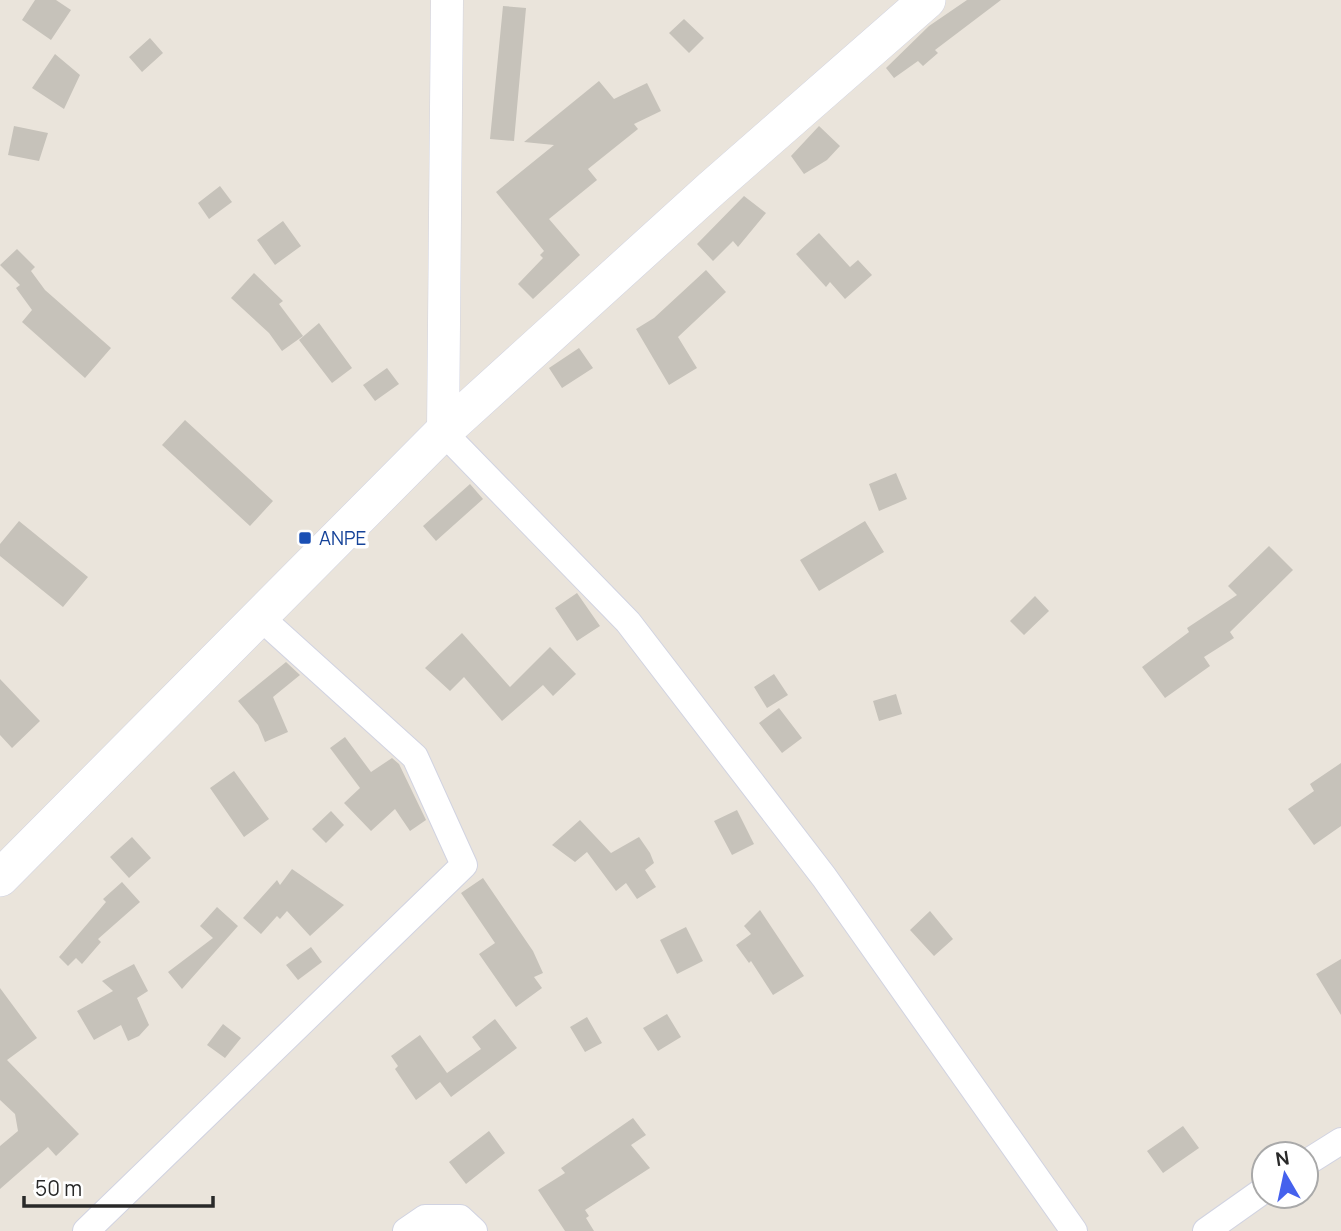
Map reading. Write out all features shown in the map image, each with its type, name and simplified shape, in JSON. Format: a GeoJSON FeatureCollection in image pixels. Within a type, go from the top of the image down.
{"type":"FeatureCollection","features":[{"type":"Feature","properties":{"kind":"main road"},"geometry":{"type":"LineString","coordinates":[[0,878],[443,432],[722,180],[927,0]]}},
{"type":"Feature","properties":{"kind":"street"},"geometry":{"type":"LineString","coordinates":[[446,0],[443,432],[628,622],[824,877],[1074,1231]]}},
{"type":"Feature","properties":{"kind":"street"},"geometry":{"type":"LineString","coordinates":[[86,1231],[464,865],[415,757],[260,617]]}},
{"type":"Feature","properties":{"kind":"street"},"geometry":{"type":"LineString","coordinates":[[1320,1154],[1341,1141]]}},
{"type":"Feature","properties":{"kind":"street"},"geometry":{"type":"LineString","coordinates":[[1206,1231],[1250,1200]]}},
{"type":"Feature","properties":{"kind":"street"},"geometry":{"type":"LineString","coordinates":[[406,1231],[425,1218],[460,1218],[474,1231]]}},
{"type":"Feature","properties":{"kind":"building"},"geometry":{"type":"Polygon","coordinates":[[[35,0],[56,0],[71,10],[51,40],[22,20],[35,0]]]}},
{"type":"Feature","properties":{"kind":"building"},"geometry":{"type":"Polygon","coordinates":[[[967,0],[1001,0],[935,50],[938,53],[923,66],[918,61],[894,78],[886,68],[929,26],[967,0]]]}},
{"type":"Feature","properties":{"kind":"building"},"geometry":{"type":"Polygon","coordinates":[[[503,6],[526,8],[514,141],[490,139],[503,6]]]}},
{"type":"Feature","properties":{"kind":"building"},"geometry":{"type":"Polygon","coordinates":[[[684,19],[704,38],[689,53],[669,33],[684,19]]]}},
{"type":"Feature","properties":{"kind":"building"},"geometry":{"type":"Polygon","coordinates":[[[150,38],[163,53],[142,72],[129,57],[150,38]]]}},
{"type":"Feature","properties":{"kind":"building"},"geometry":{"type":"Polygon","coordinates":[[[55,54],[80,75],[64,109],[32,88],[55,54]]]}},
{"type":"Feature","properties":{"kind":"building"},"geometry":{"type":"Polygon","coordinates":[[[599,81],[614,99],[647,83],[661,111],[634,124],[638,129],[588,169],[597,180],[549,219],[580,255],[533,299],[518,284],[543,258],[540,255],[544,251],[496,192],[554,145],[524,142],[599,81]]]}},
{"type":"Feature","properties":{"kind":"building"},"geometry":{"type":"Polygon","coordinates":[[[14,126],[48,133],[39,161],[8,155],[14,126]]]}},
{"type":"Feature","properties":{"kind":"building"},"geometry":{"type":"Polygon","coordinates":[[[819,126],[840,146],[827,160],[804,174],[791,156],[819,126]]]}},
{"type":"Feature","properties":{"kind":"building"},"geometry":{"type":"Polygon","coordinates":[[[220,186],[232,202],[209,219],[198,203],[220,186]]]}},
{"type":"Feature","properties":{"kind":"building"},"geometry":{"type":"Polygon","coordinates":[[[744,196],[766,213],[738,247],[733,241],[713,261],[697,244],[744,196]]]}},
{"type":"Feature","properties":{"kind":"building"},"geometry":{"type":"Polygon","coordinates":[[[283,221],[301,246],[275,265],[257,240],[283,221]]]}},
{"type":"Feature","properties":{"kind":"building"},"geometry":{"type":"Polygon","coordinates":[[[819,233],[850,267],[858,260],[872,275],[845,299],[830,282],[826,287],[796,254],[819,233]]]}},
{"type":"Feature","properties":{"kind":"building"},"geometry":{"type":"Polygon","coordinates":[[[17,249],[35,267],[31,271],[45,290],[111,348],[85,378],[22,322],[32,310],[16,288],[20,285],[0,265],[17,249]]]}},
{"type":"Feature","properties":{"kind":"building"},"geometry":{"type":"Polygon","coordinates":[[[706,270],[726,292],[678,337],[697,368],[669,385],[636,329],[654,318],[706,270]]]}},
{"type":"Feature","properties":{"kind":"building"},"geometry":{"type":"Polygon","coordinates":[[[254,273],[283,301],[279,304],[303,336],[282,351],[269,333],[231,298],[254,273]]]}},
{"type":"Feature","properties":{"kind":"building"},"geometry":{"type":"Polygon","coordinates":[[[319,323],[352,368],[332,383],[299,340],[319,323]]]}},
{"type":"Feature","properties":{"kind":"building"},"geometry":{"type":"Polygon","coordinates":[[[579,348],[593,368],[562,388],[549,368],[579,348]]]}},
{"type":"Feature","properties":{"kind":"building"},"geometry":{"type":"Polygon","coordinates":[[[387,368],[399,384],[375,401],[363,385],[387,368]]]}},
{"type":"Feature","properties":{"kind":"building"},"geometry":{"type":"Polygon","coordinates":[[[185,420],[273,501],[250,526],[162,445],[185,420]]]}},
{"type":"Feature","properties":{"kind":"building"},"geometry":{"type":"Polygon","coordinates":[[[896,473],[907,499],[879,511],[869,484],[896,473]]]}},
{"type":"Feature","properties":{"kind":"building"},"geometry":{"type":"Polygon","coordinates":[[[470,484],[483,499],[436,541],[423,526],[470,484]]]}},
{"type":"Feature","properties":{"kind":"building"},"geometry":{"type":"Polygon","coordinates":[[[19,521],[88,577],[63,607],[0,556],[0,544],[19,521]]]}},
{"type":"Feature","properties":{"kind":"building"},"geometry":{"type":"Polygon","coordinates":[[[865,521],[884,552],[819,591],[800,560],[865,521]]]}},
{"type":"Feature","properties":{"kind":"building"},"geometry":{"type":"Polygon","coordinates":[[[1269,546],[1293,570],[1230,632],[1234,638],[1204,657],[1210,666],[1165,698],[1142,667],[1189,632],[1187,628],[1237,595],[1228,586],[1269,546]]]}},
{"type":"Feature","properties":{"kind":"building"},"geometry":{"type":"Polygon","coordinates":[[[577,593],[600,626],[577,641],[555,608],[577,593]]]}},
{"type":"Feature","properties":{"kind":"building"},"geometry":{"type":"Polygon","coordinates":[[[1035,596],[1049,611],[1024,635],[1010,621],[1035,596]]]}},
{"type":"Feature","properties":{"kind":"building"},"geometry":{"type":"Polygon","coordinates":[[[462,633],[510,687],[550,647],[576,674],[553,696],[543,685],[502,721],[464,677],[450,691],[425,668],[462,633]]]}},
{"type":"Feature","properties":{"kind":"building"},"geometry":{"type":"Polygon","coordinates":[[[286,662],[300,675],[273,697],[288,732],[265,742],[258,725],[238,701],[286,662]]]}},
{"type":"Feature","properties":{"kind":"building"},"geometry":{"type":"Polygon","coordinates":[[[774,674],[788,695],[767,708],[754,687],[774,674]]]}},
{"type":"Feature","properties":{"kind":"building"},"geometry":{"type":"Polygon","coordinates":[[[0,679],[40,721],[12,748],[0,735],[0,679]]]}},
{"type":"Feature","properties":{"kind":"building"},"geometry":{"type":"Polygon","coordinates":[[[896,694],[902,714],[879,721],[873,701],[896,694]]]}},
{"type":"Feature","properties":{"kind":"building"},"geometry":{"type":"Polygon","coordinates":[[[779,708],[802,738],[782,753],[759,723],[779,708]]]}},
{"type":"Feature","properties":{"kind":"building"},"geometry":{"type":"Polygon","coordinates":[[[345,737],[371,772],[392,758],[399,764],[426,820],[410,831],[395,809],[371,831],[344,803],[360,788],[330,748],[345,737]]]}},
{"type":"Feature","properties":{"kind":"building"},"geometry":{"type":"Polygon","coordinates":[[[1341,763],[1341,826],[1314,845],[1288,809],[1314,791],[1310,784],[1341,763]]]}},
{"type":"Feature","properties":{"kind":"building"},"geometry":{"type":"Polygon","coordinates":[[[234,771],[269,819],[244,837],[210,788],[234,771]]]}},
{"type":"Feature","properties":{"kind":"building"},"geometry":{"type":"Polygon","coordinates":[[[737,810],[754,844],[732,855],[714,821],[737,810]]]}},
{"type":"Feature","properties":{"kind":"building"},"geometry":{"type":"Polygon","coordinates":[[[331,811],[344,825],[326,843],[312,829],[331,811]]]}},
{"type":"Feature","properties":{"kind":"building"},"geometry":{"type":"Polygon","coordinates":[[[580,820],[611,853],[639,837],[654,863],[645,870],[656,887],[637,899],[626,883],[616,891],[587,852],[575,862],[552,845],[580,820]]]}},
{"type":"Feature","properties":{"kind":"building"},"geometry":{"type":"Polygon","coordinates":[[[132,837],[151,858],[129,878],[110,857],[132,837]]]}},
{"type":"Feature","properties":{"kind":"building"},"geometry":{"type":"Polygon","coordinates":[[[292,869],[344,905],[310,936],[287,911],[280,919],[277,916],[261,934],[243,918],[277,880],[280,885],[292,869]]]}},
{"type":"Feature","properties":{"kind":"building"},"geometry":{"type":"Polygon","coordinates":[[[483,878],[533,951],[543,973],[534,977],[542,988],[516,1007],[479,954],[495,943],[461,893],[483,878]]]}},
{"type":"Feature","properties":{"kind":"building"},"geometry":{"type":"Polygon","coordinates":[[[122,882],[140,902],[98,939],[101,942],[82,964],[76,958],[68,966],[59,957],[106,902],[103,899],[122,882]]]}},
{"type":"Feature","properties":{"kind":"building"},"geometry":{"type":"Polygon","coordinates":[[[217,907],[238,926],[182,989],[168,972],[213,938],[200,926],[217,907]]]}},
{"type":"Feature","properties":{"kind":"building"},"geometry":{"type":"Polygon","coordinates":[[[760,910],[804,976],[773,995],[751,961],[749,963],[736,945],[751,934],[744,926],[760,910]]]}},
{"type":"Feature","properties":{"kind":"building"},"geometry":{"type":"Polygon","coordinates":[[[930,911],[953,939],[934,956],[910,930],[930,911]]]}},
{"type":"Feature","properties":{"kind":"building"},"geometry":{"type":"Polygon","coordinates":[[[686,927],[703,961],[677,974],[660,940],[686,927]]]}},
{"type":"Feature","properties":{"kind":"building"},"geometry":{"type":"Polygon","coordinates":[[[311,947],[322,962],[298,980],[286,965],[311,947]]]}},
{"type":"Feature","properties":{"kind":"building"},"geometry":{"type":"Polygon","coordinates":[[[1341,959],[1341,1015],[1316,974],[1341,959]]]}},
{"type":"Feature","properties":{"kind":"building"},"geometry":{"type":"Polygon","coordinates":[[[134,964],[148,991],[137,998],[149,1025],[139,1036],[128,1041],[121,1025],[94,1040],[77,1011],[113,991],[102,981],[134,964]]]}},
{"type":"Feature","properties":{"kind":"building"},"geometry":{"type":"Polygon","coordinates":[[[0,988],[37,1038],[7,1060],[79,1134],[56,1156],[48,1147],[0,1189],[0,1146],[18,1131],[15,1114],[0,1100],[0,988]]]}},
{"type":"Feature","properties":{"kind":"building"},"geometry":{"type":"Polygon","coordinates":[[[667,1014],[681,1037],[658,1051],[643,1028],[667,1014]]]}},
{"type":"Feature","properties":{"kind":"building"},"geometry":{"type":"Polygon","coordinates":[[[587,1017],[602,1043],[585,1052],[570,1027],[587,1017]]]}},
{"type":"Feature","properties":{"kind":"building"},"geometry":{"type":"Polygon","coordinates":[[[495,1019],[517,1048],[451,1097],[440,1082],[416,1100],[395,1069],[398,1066],[391,1056],[420,1035],[447,1073],[481,1049],[472,1037],[495,1019]]]}},
{"type":"Feature","properties":{"kind":"building"},"geometry":{"type":"Polygon","coordinates":[[[223,1024],[241,1038],[225,1058],[207,1045],[223,1024]]]}},
{"type":"Feature","properties":{"kind":"building"},"geometry":{"type":"Polygon","coordinates":[[[633,1118],[646,1135],[631,1145],[650,1168],[585,1210],[589,1216],[586,1218],[594,1231],[565,1231],[538,1190],[565,1173],[561,1168],[633,1118]]]}},
{"type":"Feature","properties":{"kind":"building"},"geometry":{"type":"Polygon","coordinates":[[[1183,1126],[1199,1148],[1163,1173],[1147,1151],[1183,1126]]]}},
{"type":"Feature","properties":{"kind":"building"},"geometry":{"type":"Polygon","coordinates":[[[489,1131],[505,1153],[466,1184],[449,1162],[489,1131]]]}},
{"type":"Feature","properties":{"kind":"place","name":"ANPE"},"geometry":{"type":"Point","coordinates":[305,538]}}]}
